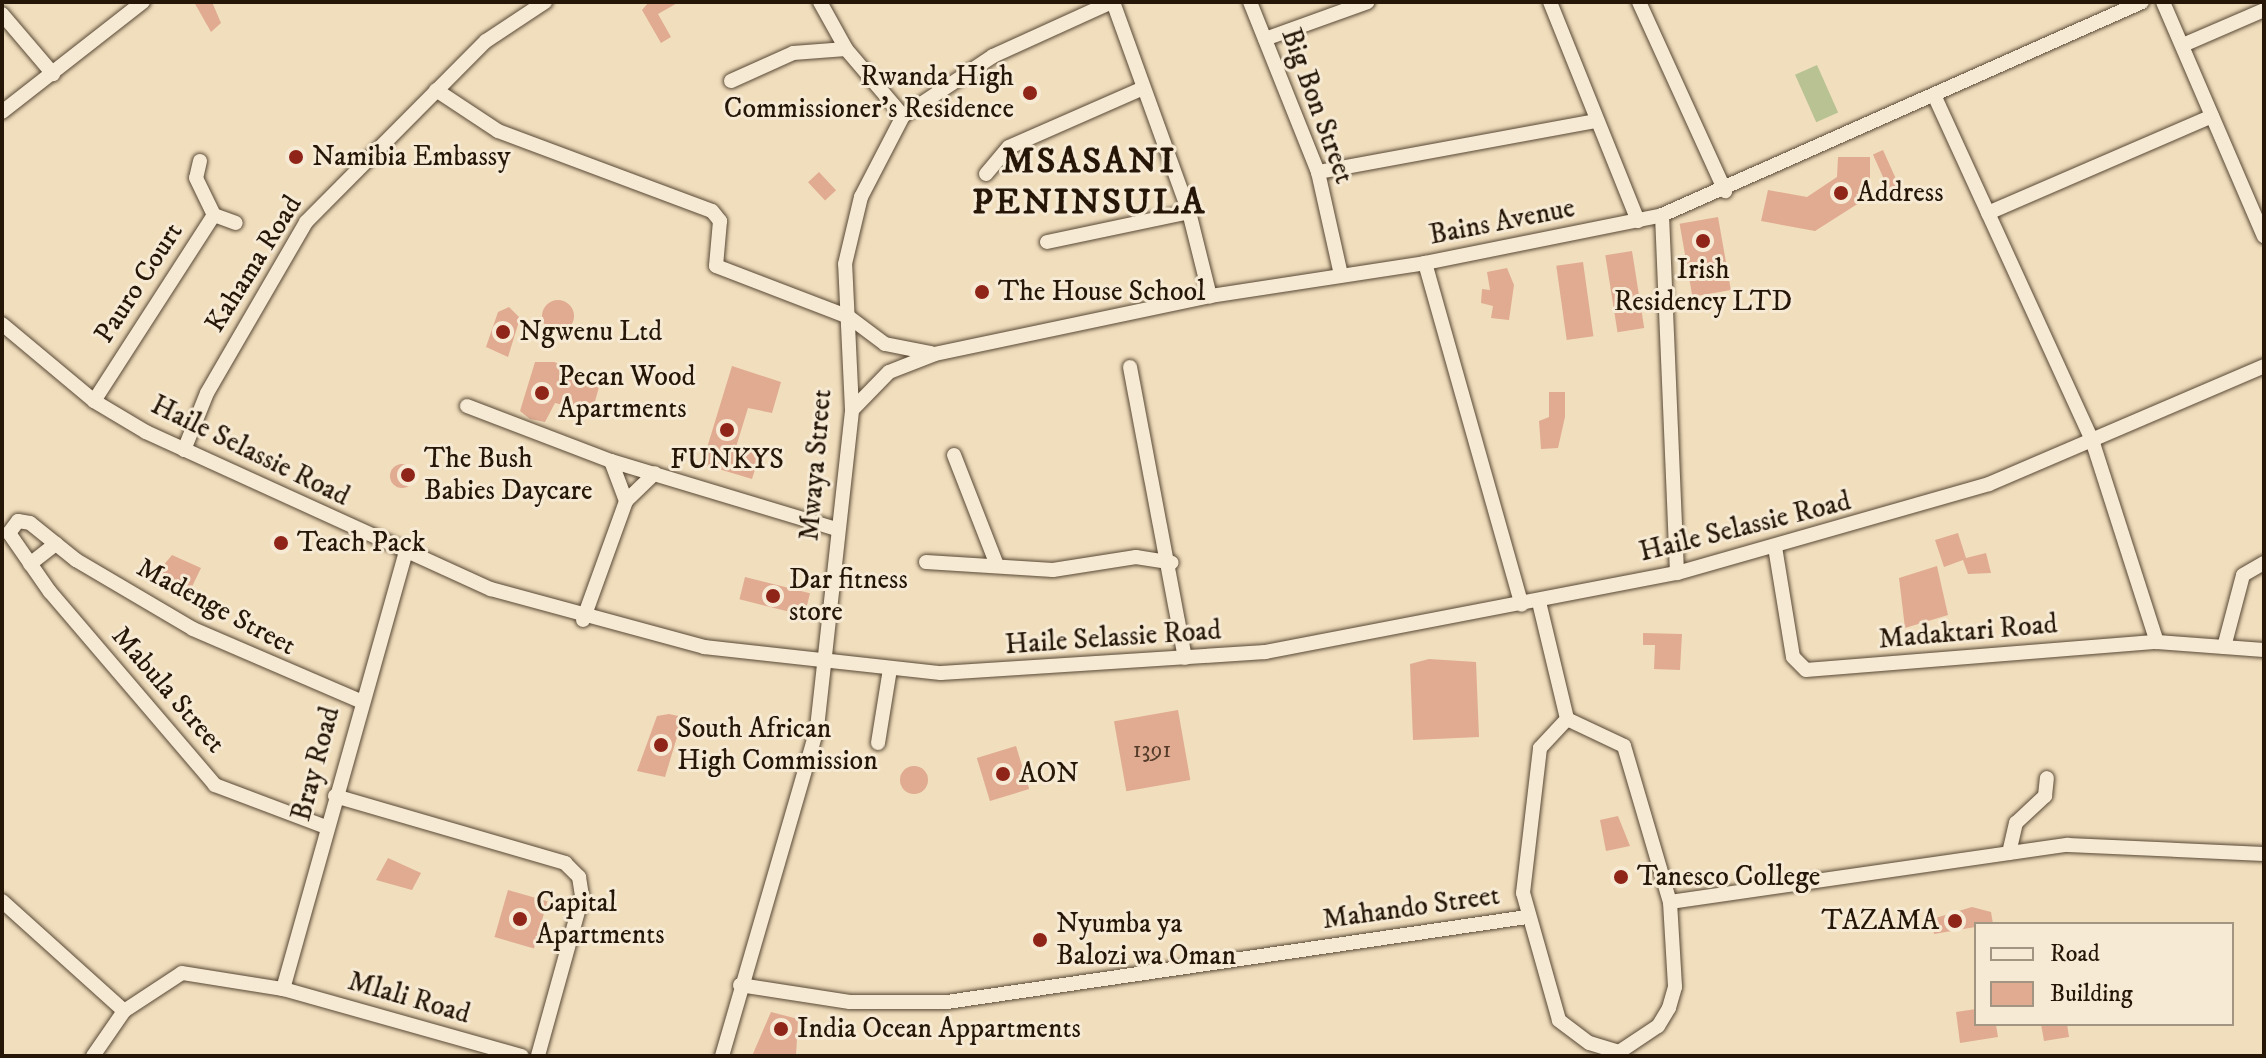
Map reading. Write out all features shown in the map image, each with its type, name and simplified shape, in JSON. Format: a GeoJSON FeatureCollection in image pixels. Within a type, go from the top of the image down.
{"type":"FeatureCollection","features":[{"type":"Feature","properties":{"kind":"street"},"geometry":{"type":"LineString","coordinates":[[2,112],[143,2]]}},
{"type":"Feature","properties":{"kind":"street","name":"Kahama Road"},"geometry":{"type":"LineString","coordinates":[[184,450],[215,379],[306,222],[486,41],[545,2]]}},
{"type":"Feature","properties":{"kind":"street"},"geometry":{"type":"LineString","coordinates":[[820,2],[846,49],[903,116]]}},
{"type":"Feature","properties":{"kind":"street"},"geometry":{"type":"LineString","coordinates":[[1112,2],[1141,89],[1189,212],[1210,296]]}},
{"type":"Feature","properties":{"kind":"street","name":"Mwaya Street"},"geometry":{"type":"LineString","coordinates":[[722,1056],[740,985],[813,743],[826,664],[836,529],[852,410],[849,235],[875,163],[903,116],[993,56],[1112,2]]}},
{"type":"Feature","properties":{"kind":"street","name":"Big Bon Street"},"geometry":{"type":"LineString","coordinates":[[1250,2],[1318,172],[1341,275]]}},
{"type":"Feature","properties":{"kind":"street"},"geometry":{"type":"LineString","coordinates":[[1265,39],[1368,2]]}},
{"type":"Feature","properties":{"kind":"street"},"geometry":{"type":"LineString","coordinates":[[1550,2],[1638,221]]}},
{"type":"Feature","properties":{"kind":"street"},"geometry":{"type":"LineString","coordinates":[[1639,2],[1725,191]]}},
{"type":"Feature","properties":{"kind":"street","name":"Bains Avenue"},"geometry":{"type":"LineString","coordinates":[[852,410],[889,372],[935,354],[1210,296],[1425,263],[1662,215],[1725,191],[2142,2]]}},
{"type":"Feature","properties":{"kind":"street"},"geometry":{"type":"LineString","coordinates":[[2163,2],[2264,236]]}},
{"type":"Feature","properties":{"kind":"street"},"geometry":{"type":"LineString","coordinates":[[2183,45],[2264,10]]}},
{"type":"Feature","properties":{"kind":"street"},"geometry":{"type":"LineString","coordinates":[[2,14],[53,74]]}},
{"type":"Feature","properties":{"kind":"street"},"geometry":{"type":"LineString","coordinates":[[731,81],[793,53],[846,49]]}},
{"type":"Feature","properties":{"kind":"street"},"geometry":{"type":"LineString","coordinates":[[986,174],[1009,147],[1141,89]]}},
{"type":"Feature","properties":{"kind":"street"},"geometry":{"type":"LineString","coordinates":[[436,90],[498,131],[712,211],[720,221],[716,266],[849,317],[885,344],[935,354]]}},
{"type":"Feature","properties":{"kind":"street"},"geometry":{"type":"LineString","coordinates":[[1934,95],[2093,443],[2157,642]]}},
{"type":"Feature","properties":{"kind":"street"},"geometry":{"type":"LineString","coordinates":[[1988,213],[2212,116]]}},
{"type":"Feature","properties":{"kind":"street"},"geometry":{"type":"LineString","coordinates":[[1318,172],[1596,121]]}},
{"type":"Feature","properties":{"kind":"street"},"geometry":{"type":"LineString","coordinates":[[200,161],[196,178],[214,215]]}},
{"type":"Feature","properties":{"kind":"street"},"geometry":{"type":"LineString","coordinates":[[1047,242],[1189,212]]}},
{"type":"Feature","properties":{"kind":"street","name":"Pauro Court"},"geometry":{"type":"LineString","coordinates":[[94,401],[214,215],[236,223]]}},
{"type":"Feature","properties":{"kind":"street"},"geometry":{"type":"LineString","coordinates":[[1662,215],[1677,573]]}},
{"type":"Feature","properties":{"kind":"street"},"geometry":{"type":"LineString","coordinates":[[1425,263],[1522,605]]}},
{"type":"Feature","properties":{"kind":"street","name":"Haile Selassie Road"},"geometry":{"type":"LineString","coordinates":[[2,324],[94,401],[184,450],[405,554],[583,620],[826,664],[1031,673],[1279,650],[1677,573],[1913,510],[2093,443],[2264,366]]}},
{"type":"Feature","properties":{"kind":"street"},"geometry":{"type":"LineString","coordinates":[[1130,367],[1172,563],[1185,658]]}},
{"type":"Feature","properties":{"kind":"street"},"geometry":{"type":"LineString","coordinates":[[467,406],[611,461],[836,529]]}},
{"type":"Feature","properties":{"kind":"street"},"geometry":{"type":"LineString","coordinates":[[954,455],[996,563]]}},
{"type":"Feature","properties":{"kind":"street"},"geometry":{"type":"LineString","coordinates":[[611,461],[626,501]]}},
{"type":"Feature","properties":{"kind":"street"},"geometry":{"type":"LineString","coordinates":[[583,620],[626,501],[655,473]]}},
{"type":"Feature","properties":{"kind":"street","name":"Madenge Street"},"geometry":{"type":"LineString","coordinates":[[9,533],[24,521],[193,629],[360,701]]}},
{"type":"Feature","properties":{"kind":"street","name":"Mabula Street"},"geometry":{"type":"LineString","coordinates":[[9,533],[30,564],[215,785],[326,827]]}},
{"type":"Feature","properties":{"kind":"street"},"geometry":{"type":"LineString","coordinates":[[30,564],[56,544]]}},
{"type":"Feature","properties":{"kind":"street","name":"Madaktari Road"},"geometry":{"type":"LineString","coordinates":[[1775,547],[1793,657],[1806,670],[2157,642],[2264,650]]}},
{"type":"Feature","properties":{"kind":"street","name":"Bray Road"},"geometry":{"type":"LineString","coordinates":[[283,989],[360,701],[405,554]]}},
{"type":"Feature","properties":{"kind":"street"},"geometry":{"type":"LineString","coordinates":[[926,562],[996,563],[1053,570],[1136,557],[1172,563]]}},
{"type":"Feature","properties":{"kind":"street"},"geometry":{"type":"LineString","coordinates":[[2224,647],[2243,575],[2264,563]]}},
{"type":"Feature","properties":{"kind":"street"},"geometry":{"type":"LineString","coordinates":[[1527,917],[1536,764],[1540,748],[1567,719],[1539,602]]}},
{"type":"Feature","properties":{"kind":"street"},"geometry":{"type":"LineString","coordinates":[[878,743],[890,669]]}},
{"type":"Feature","properties":{"kind":"street","name":"Mahando Street"},"geometry":{"type":"LineString","coordinates":[[740,985],[850,1002],[947,1002],[1527,917],[1559,1020],[1589,1043],[1619,1054],[1658,1026],[1669,1008],[1675,987],[1670,902],[1624,746],[1567,719]]}},
{"type":"Feature","properties":{"kind":"street"},"geometry":{"type":"LineString","coordinates":[[2009,853],[2016,823],[2045,796],[2047,778]]}},
{"type":"Feature","properties":{"kind":"street"},"geometry":{"type":"LineString","coordinates":[[335,796],[565,863],[579,877],[582,897],[538,1056]]}},
{"type":"Feature","properties":{"kind":"street"},"geometry":{"type":"LineString","coordinates":[[1670,902],[2009,853],[2099,845],[2264,854]]}},
{"type":"Feature","properties":{"kind":"street"},"geometry":{"type":"LineString","coordinates":[[2,901],[124,1011],[93,1056]]}},
{"type":"Feature","properties":{"kind":"street","name":"Mlali Road"},"geometry":{"type":"LineString","coordinates":[[124,1011],[182,973],[283,989],[522,1056]]}},
{"type":"Feature","properties":{"kind":"green space"},"geometry":{"type":"Polygon","coordinates":[[[1817,65],[1838,113],[1816,122],[1795,75],[1817,65]]]}},
{"type":"Feature","properties":{"kind":"building"},"geometry":{"type":"Polygon","coordinates":[[[194,2],[212,2],[221,23],[211,32],[194,2]]]}},
{"type":"Feature","properties":{"kind":"building"},"geometry":{"type":"Polygon","coordinates":[[[649,2],[679,2],[658,14],[671,37],[661,43],[642,10],[649,2]]]}},
{"type":"Feature","properties":{"kind":"building"},"geometry":{"type":"Polygon","coordinates":[[[1883,150],[1901,191],[1891,196],[1873,154],[1883,150]]]}},
{"type":"Feature","properties":{"kind":"building","name":"Address"},"geometry":{"type":"Polygon","coordinates":[[[1838,157],[1870,157],[1870,196],[1815,231],[1761,221],[1768,190],[1807,197],[1837,177],[1838,157]]]}},
{"type":"Feature","properties":{"kind":"building"},"geometry":{"type":"Polygon","coordinates":[[[819,172],[836,190],[825,201],[808,182],[819,172]]]}},
{"type":"Feature","properties":{"kind":"building","name":"Irish Residency LTD"},"geometry":{"type":"Polygon","coordinates":[[[1718,217],[1731,290],[1692,297],[1680,224],[1718,217]]]}},
{"type":"Feature","properties":{"kind":"building"},"geometry":{"type":"Polygon","coordinates":[[[1632,251],[1644,328],[1618,332],[1605,255],[1632,251]]]}},
{"type":"Feature","properties":{"kind":"building"},"geometry":{"type":"Polygon","coordinates":[[[1583,262],[1593,336],[1567,340],[1556,266],[1583,262]]]}},
{"type":"Feature","properties":{"kind":"building"},"geometry":{"type":"Polygon","coordinates":[[[1507,268],[1514,285],[1509,320],[1491,318],[1493,306],[1481,303],[1482,289],[1490,290],[1487,272],[1507,268]]]}},
{"type":"Feature","properties":{"kind":"building"},"geometry":{"type":"Polygon","coordinates":[[[558,300],[569,305],[574,316],[569,327],[558,332],[547,327],[542,316],[547,305],[558,300]]]}},
{"type":"Feature","properties":{"kind":"building","name":"Ngwenu Ltd"},"geometry":{"type":"Polygon","coordinates":[[[509,307],[520,318],[508,357],[486,347],[498,312],[509,307]]]}},
{"type":"Feature","properties":{"kind":"building"},"geometry":{"type":"Polygon","coordinates":[[[535,362],[562,365],[560,375],[599,387],[592,412],[555,403],[545,422],[530,419],[520,411],[535,362]]]}},
{"type":"Feature","properties":{"kind":"building","name":"FUNKYS"},"geometry":{"type":"Polygon","coordinates":[[[732,366],[781,382],[772,413],[748,408],[736,447],[760,454],[752,479],[702,464],[732,366]]]}},
{"type":"Feature","properties":{"kind":"building"},"geometry":{"type":"Polygon","coordinates":[[[1549,392],[1565,392],[1565,417],[1558,448],[1541,449],[1539,421],[1549,417],[1549,392]]]}},
{"type":"Feature","properties":{"kind":"building"},"geometry":{"type":"Polygon","coordinates":[[[397,464],[407,464],[414,471],[414,481],[407,488],[397,488],[390,481],[390,471],[397,464]]]}},
{"type":"Feature","properties":{"kind":"building"},"geometry":{"type":"Polygon","coordinates":[[[1958,533],[1966,558],[1986,553],[1991,573],[1968,574],[1963,560],[1944,567],[1935,540],[1958,533]]]}},
{"type":"Feature","properties":{"kind":"building"},"geometry":{"type":"Polygon","coordinates":[[[172,555],[201,568],[185,601],[157,573],[172,555]]]}},
{"type":"Feature","properties":{"kind":"building"},"geometry":{"type":"Polygon","coordinates":[[[1937,566],[1948,615],[1905,628],[1899,578],[1937,566]]]}},
{"type":"Feature","properties":{"kind":"building","name":"Dar fitness store"},"geometry":{"type":"Polygon","coordinates":[[[745,577],[810,593],[804,616],[739,599],[745,577]]]}},
{"type":"Feature","properties":{"kind":"building"},"geometry":{"type":"Polygon","coordinates":[[[1643,633],[1682,634],[1680,670],[1654,669],[1655,645],[1643,645],[1643,633]]]}},
{"type":"Feature","properties":{"kind":"building"},"geometry":{"type":"Polygon","coordinates":[[[1429,659],[1476,662],[1479,737],[1413,740],[1410,664],[1429,659]]]}},
{"type":"Feature","properties":{"kind":"building"},"geometry":{"type":"Polygon","coordinates":[[[1178,710],[1190,780],[1126,791],[1114,721],[1178,710]]]}},
{"type":"Feature","properties":{"kind":"building","name":"South African High Commission"},"geometry":{"type":"Polygon","coordinates":[[[669,714],[683,717],[665,777],[637,771],[657,716],[669,714]]]}},
{"type":"Feature","properties":{"kind":"building","name":"AON"},"geometry":{"type":"Polygon","coordinates":[[[1016,746],[1029,789],[990,801],[977,758],[1016,746]]]}},
{"type":"Feature","properties":{"kind":"building"},"geometry":{"type":"Polygon","coordinates":[[[914,766],[924,770],[928,780],[924,790],[914,794],[904,790],[900,780],[904,770],[914,766]]]}},
{"type":"Feature","properties":{"kind":"building"},"geometry":{"type":"Polygon","coordinates":[[[1618,816],[1630,846],[1606,851],[1600,820],[1618,816]]]}},
{"type":"Feature","properties":{"kind":"building"},"geometry":{"type":"Polygon","coordinates":[[[388,858],[421,873],[412,890],[376,880],[388,858]]]}},
{"type":"Feature","properties":{"kind":"building","name":"Capital Apartments"},"geometry":{"type":"Polygon","coordinates":[[[508,890],[547,901],[534,948],[494,937],[508,890]]]}},
{"type":"Feature","properties":{"kind":"building","name":"TAZAMA"},"geometry":{"type":"Polygon","coordinates":[[[1972,907],[1991,912],[1993,922],[1974,922],[1974,927],[1934,934],[1932,919],[1972,907]]]}},
{"type":"Feature","properties":{"kind":"building"},"geometry":{"type":"Polygon","coordinates":[[[1974,1009],[1974,1026],[1996,1026],[1998,1037],[1960,1043],[1956,1012],[1974,1009]]]}},
{"type":"Feature","properties":{"kind":"building","name":"India Ocean Appartments"},"geometry":{"type":"Polygon","coordinates":[[[771,1012],[798,1019],[796,1056],[752,1056],[771,1012]]]}},
{"type":"Feature","properties":{"kind":"building"},"geometry":{"type":"Polygon","coordinates":[[[2041,1026],[2067,1026],[2069,1037],[2044,1041],[2041,1026]]]}},
{"type":"Feature","properties":{"kind":"place","name":"Rwanda High Commissioner's Residence"},"geometry":{"type":"Point","coordinates":[1030,93]}},
{"type":"Feature","properties":{"kind":"place","name":"Namibia Embassy"},"geometry":{"type":"Point","coordinates":[296,157]}},
{"type":"Feature","properties":{"kind":"place","name":"Address"},"geometry":{"type":"Point","coordinates":[1841,193]}},
{"type":"Feature","properties":{"kind":"place","name":"Irish Residency LTD"},"geometry":{"type":"Point","coordinates":[1703,241]}},
{"type":"Feature","properties":{"kind":"place","name":"The House School"},"geometry":{"type":"Point","coordinates":[982,292]}},
{"type":"Feature","properties":{"kind":"place","name":"Ngwenu Ltd"},"geometry":{"type":"Point","coordinates":[503,332]}},
{"type":"Feature","properties":{"kind":"place","name":"Pecan Wood Apartments"},"geometry":{"type":"Point","coordinates":[542,393]}},
{"type":"Feature","properties":{"kind":"place","name":"FUNKYS"},"geometry":{"type":"Point","coordinates":[727,430]}},
{"type":"Feature","properties":{"kind":"place","name":"The Bush Babies Daycare"},"geometry":{"type":"Point","coordinates":[408,475]}},
{"type":"Feature","properties":{"kind":"place","name":"Teach Pack"},"geometry":{"type":"Point","coordinates":[281,543]}},
{"type":"Feature","properties":{"kind":"place","name":"Dar fitness store"},"geometry":{"type":"Point","coordinates":[773,596]}},
{"type":"Feature","properties":{"kind":"place","name":"South African High Commission"},"geometry":{"type":"Point","coordinates":[661,745]}},
{"type":"Feature","properties":{"kind":"place","name":"AON"},"geometry":{"type":"Point","coordinates":[1003,774]}},
{"type":"Feature","properties":{"kind":"place","name":"Tanesco College"},"geometry":{"type":"Point","coordinates":[1621,877]}},
{"type":"Feature","properties":{"kind":"place","name":"Capital Apartments"},"geometry":{"type":"Point","coordinates":[520,919]}},
{"type":"Feature","properties":{"kind":"place","name":"TAZAMA"},"geometry":{"type":"Point","coordinates":[1955,921]}},
{"type":"Feature","properties":{"kind":"place","name":"Nyumba ya Balozi wa Oman"},"geometry":{"type":"Point","coordinates":[1040,940]}},
{"type":"Feature","properties":{"kind":"place","name":"India Ocean Appartments"},"geometry":{"type":"Point","coordinates":[781,1029]}},
{"type":"Feature","properties":{"kind":"district","name":"MSASANI PENINSULA"},"geometry":{"type":"Point","coordinates":[1089,182]}}]}
